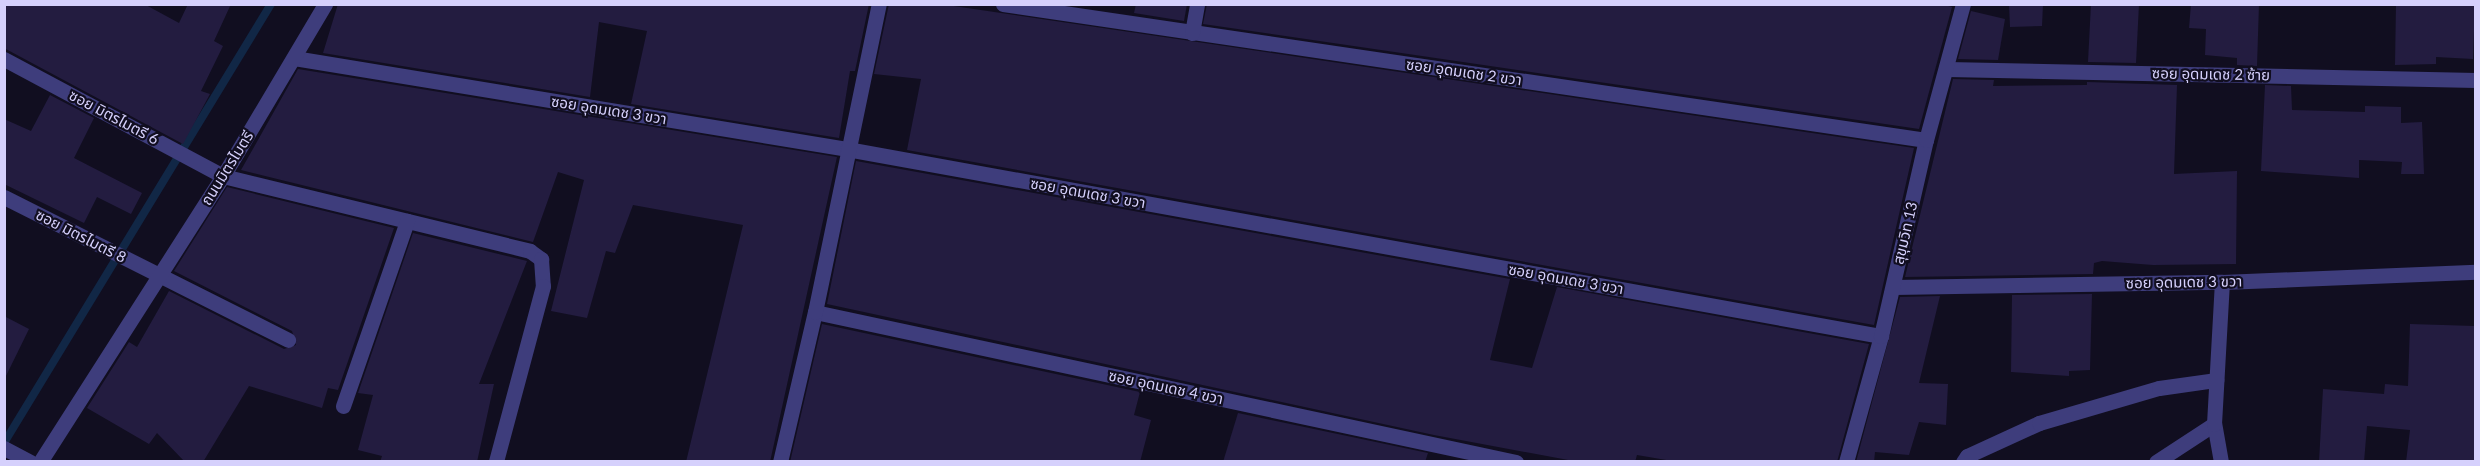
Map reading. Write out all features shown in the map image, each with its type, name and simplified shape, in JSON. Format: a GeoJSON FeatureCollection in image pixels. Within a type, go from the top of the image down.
{"type":"FeatureCollection","features":[{"type":"Feature","properties":{"kind":"street","name":"ถนนมิตรไมตรี"},"geometry":{"type":"LineString","coordinates":[[40,462],[157,275],[223,176],[325,4]]}},
{"type":"Feature","properties":{"kind":"street"},"geometry":{"type":"LineString","coordinates":[[780,462],[815,312],[847,149],[879,4]]}},
{"type":"Feature","properties":{"kind":"street","name":"ซอย อุดมเดช 2 ขวา"},"geometry":{"type":"LineString","coordinates":[[1003,4],[1926,140]]}},
{"type":"Feature","properties":{"kind":"street"},"geometry":{"type":"LineString","coordinates":[[1192,33],[1197,4]]}},
{"type":"Feature","properties":{"kind":"street","name":"สุขุมวิท 13"},"geometry":{"type":"LineString","coordinates":[[1845,462],[1881,336],[1926,140],[1963,4]]}},
{"type":"Feature","properties":{"kind":"street","name":"ซอย อุดมเดช 3 ขวา"},"geometry":{"type":"LineString","coordinates":[[294,58],[847,149],[1881,336]]}},
{"type":"Feature","properties":{"kind":"street","name":"ซอย มิตรไมตรี 6"},"geometry":{"type":"LineString","coordinates":[[4,59],[223,176],[530,251],[541,259],[543,286],[496,462]]}},
{"type":"Feature","properties":{"kind":"street","name":"ซอย อุดมเดช 2 ซ้าย"},"geometry":{"type":"LineString","coordinates":[[1947,69],[2475,80]]}},
{"type":"Feature","properties":{"kind":"street","name":"ซอย มิตรไมตรี 8"},"geometry":{"type":"LineString","coordinates":[[4,197],[288,340]]}},
{"type":"Feature","properties":{"kind":"street"},"geometry":{"type":"LineString","coordinates":[[343,406],[407,221]]}},
{"type":"Feature","properties":{"kind":"street","name":"ซอย อุดมเดช 3 ขวา"},"geometry":{"type":"LineString","coordinates":[[1893,287],[2222,282],[2475,272]]}},
{"type":"Feature","properties":{"kind":"street"},"geometry":{"type":"LineString","coordinates":[[2221,462],[2214,424],[2222,282]]}},
{"type":"Feature","properties":{"kind":"street","name":"ซอย อุดมเดช 4 ขวา"},"geometry":{"type":"LineString","coordinates":[[815,312],[1516,462]]}},
{"type":"Feature","properties":{"kind":"street"},"geometry":{"type":"LineString","coordinates":[[1963,462],[1994,442],[2059,416],[2159,388],[2216,380]]}},
{"type":"Feature","properties":{"kind":"street"},"geometry":{"type":"LineString","coordinates":[[2156,462],[2214,424]]}},
{"type":"Feature","properties":{"kind":"street"},"geometry":{"type":"LineString","coordinates":[[4,448],[30,462]]}},
{"type":"Feature","properties":{"kind":"building"},"geometry":{"type":"Polygon","coordinates":[[[4,4],[144,4],[179,23],[188,4],[231,4],[214,41],[223,46],[201,91],[210,94],[183,144],[4,48],[4,4]]]}},
{"type":"Feature","properties":{"kind":"building"},"geometry":{"type":"Polygon","coordinates":[[[338,4],[869,4],[855,71],[850,71],[839,138],[631,104],[647,31],[599,22],[590,97],[323,53],[338,4]]]}},
{"type":"Feature","properties":{"kind":"building"},"geometry":{"type":"Polygon","coordinates":[[[889,4],[940,4],[1914,148],[1874,325],[907,150],[921,79],[874,74],[889,4]]]}},
{"type":"Feature","properties":{"kind":"building"},"geometry":{"type":"Polygon","coordinates":[[[1136,4],[1187,4],[1184,21],[1134,13],[1136,4]]]}},
{"type":"Feature","properties":{"kind":"building"},"geometry":{"type":"Polygon","coordinates":[[[1207,4],[1941,4],[1952,7],[1919,129],[1203,24],[1207,4]]]}},
{"type":"Feature","properties":{"kind":"building"},"geometry":{"type":"Polygon","coordinates":[[[2009,4],[2043,4],[2042,26],[2010,27],[2009,4]]]}},
{"type":"Feature","properties":{"kind":"building"},"geometry":{"type":"Polygon","coordinates":[[[2091,4],[2139,4],[2136,63],[2088,62],[2091,4]]]}},
{"type":"Feature","properties":{"kind":"building"},"geometry":{"type":"Polygon","coordinates":[[[2191,4],[2259,4],[2257,66],[2237,65],[2237,58],[2205,55],[2206,29],[2189,28],[2191,4]]]}},
{"type":"Feature","properties":{"kind":"building"},"geometry":{"type":"Polygon","coordinates":[[[2396,4],[2475,4],[2473,59],[2436,57],[2436,64],[2395,65],[2396,4]]]}},
{"type":"Feature","properties":{"kind":"building"},"geometry":{"type":"Polygon","coordinates":[[[1971,11],[2005,19],[1998,60],[1958,59],[1971,11]]]}},
{"type":"Feature","properties":{"kind":"building"},"geometry":{"type":"Polygon","coordinates":[[[298,69],[837,157],[770,462],[686,462],[743,225],[633,205],[615,253],[606,251],[587,318],[551,311],[584,180],[558,172],[533,242],[241,170],[298,69]]]}},
{"type":"Feature","properties":{"kind":"building"},"geometry":{"type":"Polygon","coordinates":[[[1953,79],[1994,80],[1993,86],[2087,85],[2087,82],[2177,85],[2174,174],[2237,171],[2236,264],[2153,265],[2102,261],[2094,263],[2093,274],[1905,277],[1953,79]]]}},
{"type":"Feature","properties":{"kind":"building"},"geometry":{"type":"Polygon","coordinates":[[[2265,85],[2291,86],[2292,110],[2365,112],[2365,106],[2401,107],[2401,123],[2422,122],[2424,174],[2401,174],[2402,162],[2359,160],[2359,178],[2261,171],[2265,85]]]}},
{"type":"Feature","properties":{"kind":"building"},"geometry":{"type":"Polygon","coordinates":[[[50,95],[94,118],[74,158],[142,193],[131,214],[97,197],[84,223],[4,184],[4,119],[31,131],[50,95]]]}},
{"type":"Feature","properties":{"kind":"building"},"geometry":{"type":"Polygon","coordinates":[[[856,161],[1510,279],[1490,360],[1532,368],[1557,287],[1869,344],[1837,462],[1678,462],[1637,455],[1635,462],[1579,462],[1434,435],[827,304],[856,161]]]}},
{"type":"Feature","properties":{"kind":"building"},"geometry":{"type":"Polygon","coordinates":[[[227,187],[394,228],[338,390],[328,388],[322,408],[249,386],[203,462],[185,462],[157,433],[149,444],[87,408],[129,342],[137,347],[169,291],[284,349],[296,345],[292,331],[174,271],[227,187]]]}},
{"type":"Feature","properties":{"kind":"building"},"geometry":{"type":"Polygon","coordinates":[[[413,233],[527,261],[479,384],[494,384],[477,462],[380,462],[382,456],[358,450],[373,395],[358,393],[413,233]]]}},
{"type":"Feature","properties":{"kind":"building"},"geometry":{"type":"Polygon","coordinates":[[[2092,294],[2090,370],[2069,371],[2069,376],[2011,372],[2012,295],[2092,294]]]}},
{"type":"Feature","properties":{"kind":"building"},"geometry":{"type":"Polygon","coordinates":[[[1940,296],[1919,383],[1948,384],[1946,425],[1919,422],[1909,455],[1875,452],[1874,462],[1856,462],[1900,297],[1940,296]]]}},
{"type":"Feature","properties":{"kind":"building"},"geometry":{"type":"Polygon","coordinates":[[[4,316],[29,329],[4,380],[4,316]]]}},
{"type":"Feature","properties":{"kind":"building"},"geometry":{"type":"Polygon","coordinates":[[[822,324],[1140,392],[1134,415],[1151,420],[1140,462],[790,462],[822,324]]]}},
{"type":"Feature","properties":{"kind":"building"},"geometry":{"type":"Polygon","coordinates":[[[2410,324],[2475,326],[2475,462],[2406,462],[2410,430],[2367,426],[2364,462],[2319,462],[2323,389],[2384,394],[2385,384],[2408,386],[2410,324]]]}},
{"type":"Feature","properties":{"kind":"building"},"geometry":{"type":"Polygon","coordinates":[[[1238,413],[1428,453],[1425,462],[1223,462],[1238,413]]]}},
{"type":"Feature","properties":{"kind":"waterway"},"geometry":{"type":"LineString","coordinates":[[4,443],[271,4]]}}]}
